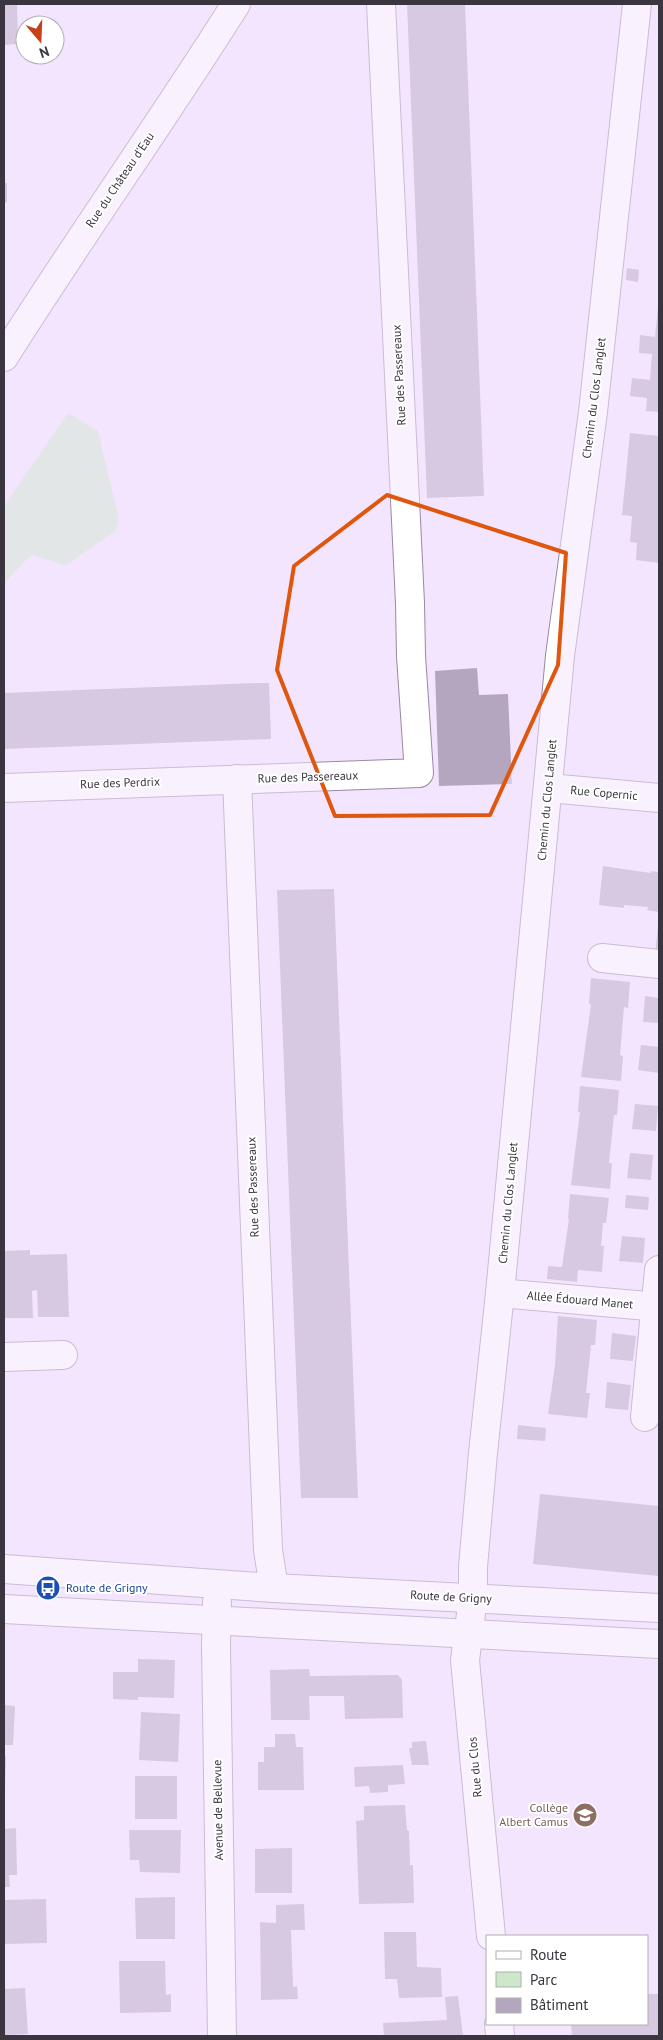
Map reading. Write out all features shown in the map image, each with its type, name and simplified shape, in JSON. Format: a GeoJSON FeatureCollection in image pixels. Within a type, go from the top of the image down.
{"type":"FeatureCollection","features":[{"type":"Feature","properties":{"kind":"street","name":"Rue du Château d'Eau"},"geometry":{"type":"LineString","coordinates":[[4,357],[65,260],[136,157],[236,4]]}},
{"type":"Feature","properties":{"kind":"street","name":"Rue des Passereaux"},"geometry":{"type":"LineString","coordinates":[[274,1588],[268,1550],[237,779],[418,773],[411,656],[382,4]]}},
{"type":"Feature","properties":{"kind":"street","name":"Chemin du Clos Langlet"},"geometry":{"type":"LineString","coordinates":[[473,1598],[473,1566],[482,1462],[549,788],[560,656],[593,412],[637,4]]}},
{"type":"Feature","properties":{"kind":"street","name":"Rue des Perdrix"},"geometry":{"type":"LineString","coordinates":[[4,788],[237,779]]}},
{"type":"Feature","properties":{"kind":"street","name":"Rue Copernic"},"geometry":{"type":"LineString","coordinates":[[549,788],[659,798]]}},
{"type":"Feature","properties":{"kind":"street"},"geometry":{"type":"LineString","coordinates":[[602,958],[659,964]]}},
{"type":"Feature","properties":{"kind":"street"},"geometry":{"type":"LineString","coordinates":[[645,1417],[659,1270]]}},
{"type":"Feature","properties":{"kind":"street","name":"Allée Édouard Manet"},"geometry":{"type":"LineString","coordinates":[[500,1293],[657,1306]]}},
{"type":"Feature","properties":{"kind":"street"},"geometry":{"type":"LineString","coordinates":[[4,1357],[63,1356]]}},
{"type":"Feature","properties":{"kind":"street","name":"Route de Grigny"},"geometry":{"type":"LineString","coordinates":[[4,1569],[274,1588],[659,1608]]}},
{"type":"Feature","properties":{"kind":"street","name":"Avenue de Bellevue"},"geometry":{"type":"LineString","coordinates":[[217,1583],[222,2036]]}},
{"type":"Feature","properties":{"kind":"street","name":"Rue du Clos"},"geometry":{"type":"LineString","coordinates":[[473,1598],[465,1660],[491,1935]]}},
{"type":"Feature","properties":{"kind":"street"},"geometry":{"type":"LineString","coordinates":[[4,1608],[659,1644]]}},
{"type":"Feature","properties":{"kind":"highlighted area"},"geometry":{"type":"Polygon","coordinates":[[[387,495],[566,553],[558,665],[490,815],[335,816],[277,670],[294,566],[387,495]]]}},
{"type":"Feature","properties":{"kind":"green space"},"geometry":{"type":"Polygon","coordinates":[[[68,413],[98,431],[118,515],[118,524],[115,531],[68,564],[64,565],[33,555],[4,583],[4,506],[68,413]]]}},
{"type":"Feature","properties":{"kind":"building"},"geometry":{"type":"Polygon","coordinates":[[[4,4],[17,4],[15,44],[4,45],[4,4]]]}},
{"type":"Feature","properties":{"kind":"building"},"geometry":{"type":"Polygon","coordinates":[[[407,4],[465,4],[484,496],[427,498],[407,4]]]}},
{"type":"Feature","properties":{"kind":"building"},"geometry":{"type":"Polygon","coordinates":[[[4,183],[7,183],[7,202],[4,203],[4,183]]]}},
{"type":"Feature","properties":{"kind":"building"},"geometry":{"type":"Polygon","coordinates":[[[627,268],[639,270],[638,282],[626,280],[627,268]]]}},
{"type":"Feature","properties":{"kind":"building"},"geometry":{"type":"Polygon","coordinates":[[[658,306],[659,412],[646,411],[647,398],[630,396],[632,378],[650,380],[652,354],[639,353],[640,335],[655,337],[658,306]]]}},
{"type":"Feature","properties":{"kind":"building"},"geometry":{"type":"Polygon","coordinates":[[[630,433],[659,436],[659,563],[636,560],[637,543],[630,542],[632,516],[622,515],[630,433]]]}},
{"type":"Feature","properties":{"kind":"building"},"geometry":{"type":"Polygon","coordinates":[[[477,668],[479,695],[508,694],[512,784],[439,786],[435,671],[477,668]]]}},
{"type":"Feature","properties":{"kind":"building"},"geometry":{"type":"Polygon","coordinates":[[[269,683],[271,739],[4,749],[4,693],[269,683]]]}},
{"type":"Feature","properties":{"kind":"building"},"geometry":{"type":"Polygon","coordinates":[[[603,866],[651,873],[651,871],[659,872],[659,912],[647,910],[648,907],[624,905],[624,908],[599,905],[603,866]]]}},
{"type":"Feature","properties":{"kind":"building"},"geometry":{"type":"Polygon","coordinates":[[[334,889],[358,1498],[301,1498],[277,890],[334,889]]]}},
{"type":"Feature","properties":{"kind":"building"},"geometry":{"type":"Polygon","coordinates":[[[659,926],[659,955],[655,954],[659,926]]]}},
{"type":"Feature","properties":{"kind":"building"},"geometry":{"type":"Polygon","coordinates":[[[591,978],[630,982],[628,1008],[624,1007],[620,1055],[623,1056],[621,1081],[581,1077],[591,1004],[589,1004],[591,978]]]}},
{"type":"Feature","properties":{"kind":"building"},"geometry":{"type":"Polygon","coordinates":[[[645,996],[659,998],[659,1023],[643,1022],[645,996]]]}},
{"type":"Feature","properties":{"kind":"building"},"geometry":{"type":"Polygon","coordinates":[[[641,1045],[659,1047],[659,1073],[638,1070],[641,1045]]]}},
{"type":"Feature","properties":{"kind":"building"},"geometry":{"type":"Polygon","coordinates":[[[580,1086],[619,1090],[617,1115],[614,1115],[609,1163],[612,1163],[610,1189],[571,1185],[580,1112],[578,1112],[580,1086]]]}},
{"type":"Feature","properties":{"kind":"building"},"geometry":{"type":"Polygon","coordinates":[[[635,1104],[658,1106],[656,1131],[632,1129],[635,1104]]]}},
{"type":"Feature","properties":{"kind":"building"},"geometry":{"type":"Polygon","coordinates":[[[630,1153],[653,1155],[651,1180],[627,1178],[630,1153]]]}},
{"type":"Feature","properties":{"kind":"building"},"geometry":{"type":"Polygon","coordinates":[[[570,1194],[609,1198],[606,1223],[603,1223],[601,1246],[604,1246],[602,1272],[578,1270],[577,1282],[547,1279],[548,1266],[562,1267],[569,1219],[570,1194]]]}},
{"type":"Feature","properties":{"kind":"building"},"geometry":{"type":"Polygon","coordinates":[[[626,1195],[649,1197],[648,1210],[625,1208],[626,1195]]]}},
{"type":"Feature","properties":{"kind":"building"},"geometry":{"type":"Polygon","coordinates":[[[622,1236],[645,1238],[643,1263],[619,1261],[622,1236]]]}},
{"type":"Feature","properties":{"kind":"building"},"geometry":{"type":"Polygon","coordinates":[[[30,1250],[30,1255],[67,1254],[69,1317],[38,1317],[37,1290],[32,1291],[33,1318],[4,1318],[4,1251],[30,1250]]]}},
{"type":"Feature","properties":{"kind":"building"},"geometry":{"type":"Polygon","coordinates":[[[558,1316],[597,1320],[595,1345],[591,1345],[586,1393],[590,1393],[587,1418],[548,1414],[555,1365],[558,1316]]]}},
{"type":"Feature","properties":{"kind":"building"},"geometry":{"type":"Polygon","coordinates":[[[612,1333],[636,1336],[633,1361],[610,1359],[612,1333]]]}},
{"type":"Feature","properties":{"kind":"building"},"geometry":{"type":"Polygon","coordinates":[[[607,1382],[631,1385],[628,1410],[605,1408],[607,1382]]]}},
{"type":"Feature","properties":{"kind":"building"},"geometry":{"type":"Polygon","coordinates":[[[518,1425],[546,1428],[545,1441],[517,1439],[518,1425]]]}},
{"type":"Feature","properties":{"kind":"building"},"geometry":{"type":"Polygon","coordinates":[[[540,1494],[659,1506],[659,1576],[533,1564],[540,1494]]]}},
{"type":"Feature","properties":{"kind":"building"},"geometry":{"type":"Polygon","coordinates":[[[138,1659],[175,1660],[174,1698],[138,1697],[138,1700],[113,1699],[113,1672],[138,1672],[138,1659]]]}},
{"type":"Feature","properties":{"kind":"building"},"geometry":{"type":"Polygon","coordinates":[[[309,1669],[310,1676],[398,1675],[402,1680],[403,1718],[345,1719],[344,1696],[309,1696],[310,1720],[271,1720],[270,1670],[309,1669]]]}},
{"type":"Feature","properties":{"kind":"building"},"geometry":{"type":"Polygon","coordinates":[[[4,1705],[15,1706],[13,1745],[4,1745],[4,1705]]]}},
{"type":"Feature","properties":{"kind":"building"},"geometry":{"type":"Polygon","coordinates":[[[141,1712],[180,1714],[178,1762],[139,1760],[141,1712]]]}},
{"type":"Feature","properties":{"kind":"building"},"geometry":{"type":"Polygon","coordinates":[[[275,1734],[295,1734],[296,1747],[303,1747],[304,1790],[258,1790],[258,1762],[264,1762],[264,1747],[275,1747],[275,1734]]]}},
{"type":"Feature","properties":{"kind":"building"},"geometry":{"type":"Polygon","coordinates":[[[426,1741],[429,1765],[412,1765],[409,1748],[412,1748],[412,1742],[426,1741]]]}},
{"type":"Feature","properties":{"kind":"building"},"geometry":{"type":"Polygon","coordinates":[[[4,1756],[6,1756],[5,1787],[4,1787],[4,1756]]]}},
{"type":"Feature","properties":{"kind":"building"},"geometry":{"type":"Polygon","coordinates":[[[403,1765],[405,1784],[388,1785],[388,1792],[370,1793],[369,1786],[355,1787],[354,1767],[403,1765]]]}},
{"type":"Feature","properties":{"kind":"building"},"geometry":{"type":"Polygon","coordinates":[[[135,1776],[177,1776],[177,1819],[135,1819],[135,1776]]]}},
{"type":"Feature","properties":{"kind":"building"},"geometry":{"type":"Polygon","coordinates":[[[405,1805],[407,1830],[409,1831],[410,1865],[413,1865],[414,1903],[359,1904],[356,1821],[364,1820],[364,1806],[405,1805]]]}},
{"type":"Feature","properties":{"kind":"building"},"geometry":{"type":"Polygon","coordinates":[[[16,1828],[17,1875],[9,1875],[10,1887],[4,1887],[4,1829],[16,1828]]]}},
{"type":"Feature","properties":{"kind":"building"},"geometry":{"type":"Polygon","coordinates":[[[129,1830],[181,1830],[180,1873],[140,1872],[139,1860],[130,1860],[129,1830]]]}},
{"type":"Feature","properties":{"kind":"building"},"geometry":{"type":"Polygon","coordinates":[[[292,1848],[292,1893],[255,1893],[255,1849],[292,1848]]]}},
{"type":"Feature","properties":{"kind":"building"},"geometry":{"type":"Polygon","coordinates":[[[175,1897],[175,1939],[136,1939],[135,1898],[175,1897]]]}},
{"type":"Feature","properties":{"kind":"building"},"geometry":{"type":"Polygon","coordinates":[[[46,1899],[47,1943],[4,1944],[4,1900],[46,1899]]]}},
{"type":"Feature","properties":{"kind":"building"},"geometry":{"type":"Polygon","coordinates":[[[304,1904],[305,1930],[291,1930],[293,1987],[297,1986],[298,1999],[261,2000],[260,1922],[276,1923],[276,1905],[304,1904]]]}},
{"type":"Feature","properties":{"kind":"building"},"geometry":{"type":"Polygon","coordinates":[[[384,1932],[416,1932],[417,1967],[441,1968],[442,1997],[399,1998],[397,1979],[385,1979],[384,1932]]]}},
{"type":"Feature","properties":{"kind":"building"},"geometry":{"type":"Polygon","coordinates":[[[119,1961],[165,1961],[166,1995],[171,1994],[171,2012],[120,2013],[119,1961]]]}},
{"type":"Feature","properties":{"kind":"building"},"geometry":{"type":"Polygon","coordinates":[[[25,1988],[28,2034],[4,2035],[4,1989],[25,1988]]]}},
{"type":"Feature","properties":{"kind":"building"},"geometry":{"type":"Polygon","coordinates":[[[648,1994],[659,1994],[659,2036],[572,2036],[571,2025],[648,2025],[648,1994]]]}},
{"type":"Feature","properties":{"kind":"building"},"geometry":{"type":"Polygon","coordinates":[[[458,1996],[463,2036],[384,2036],[383,2023],[447,2020],[445,1997],[458,1996]]]}},
{"type":"Feature","properties":{"kind":"place","name":"Route de Grigny"},"geometry":{"type":"Point","coordinates":[48,1588]}},
{"type":"Feature","properties":{"kind":"place","name":"Collège Albert Camus"},"geometry":{"type":"Point","coordinates":[585,1815]}}]}
